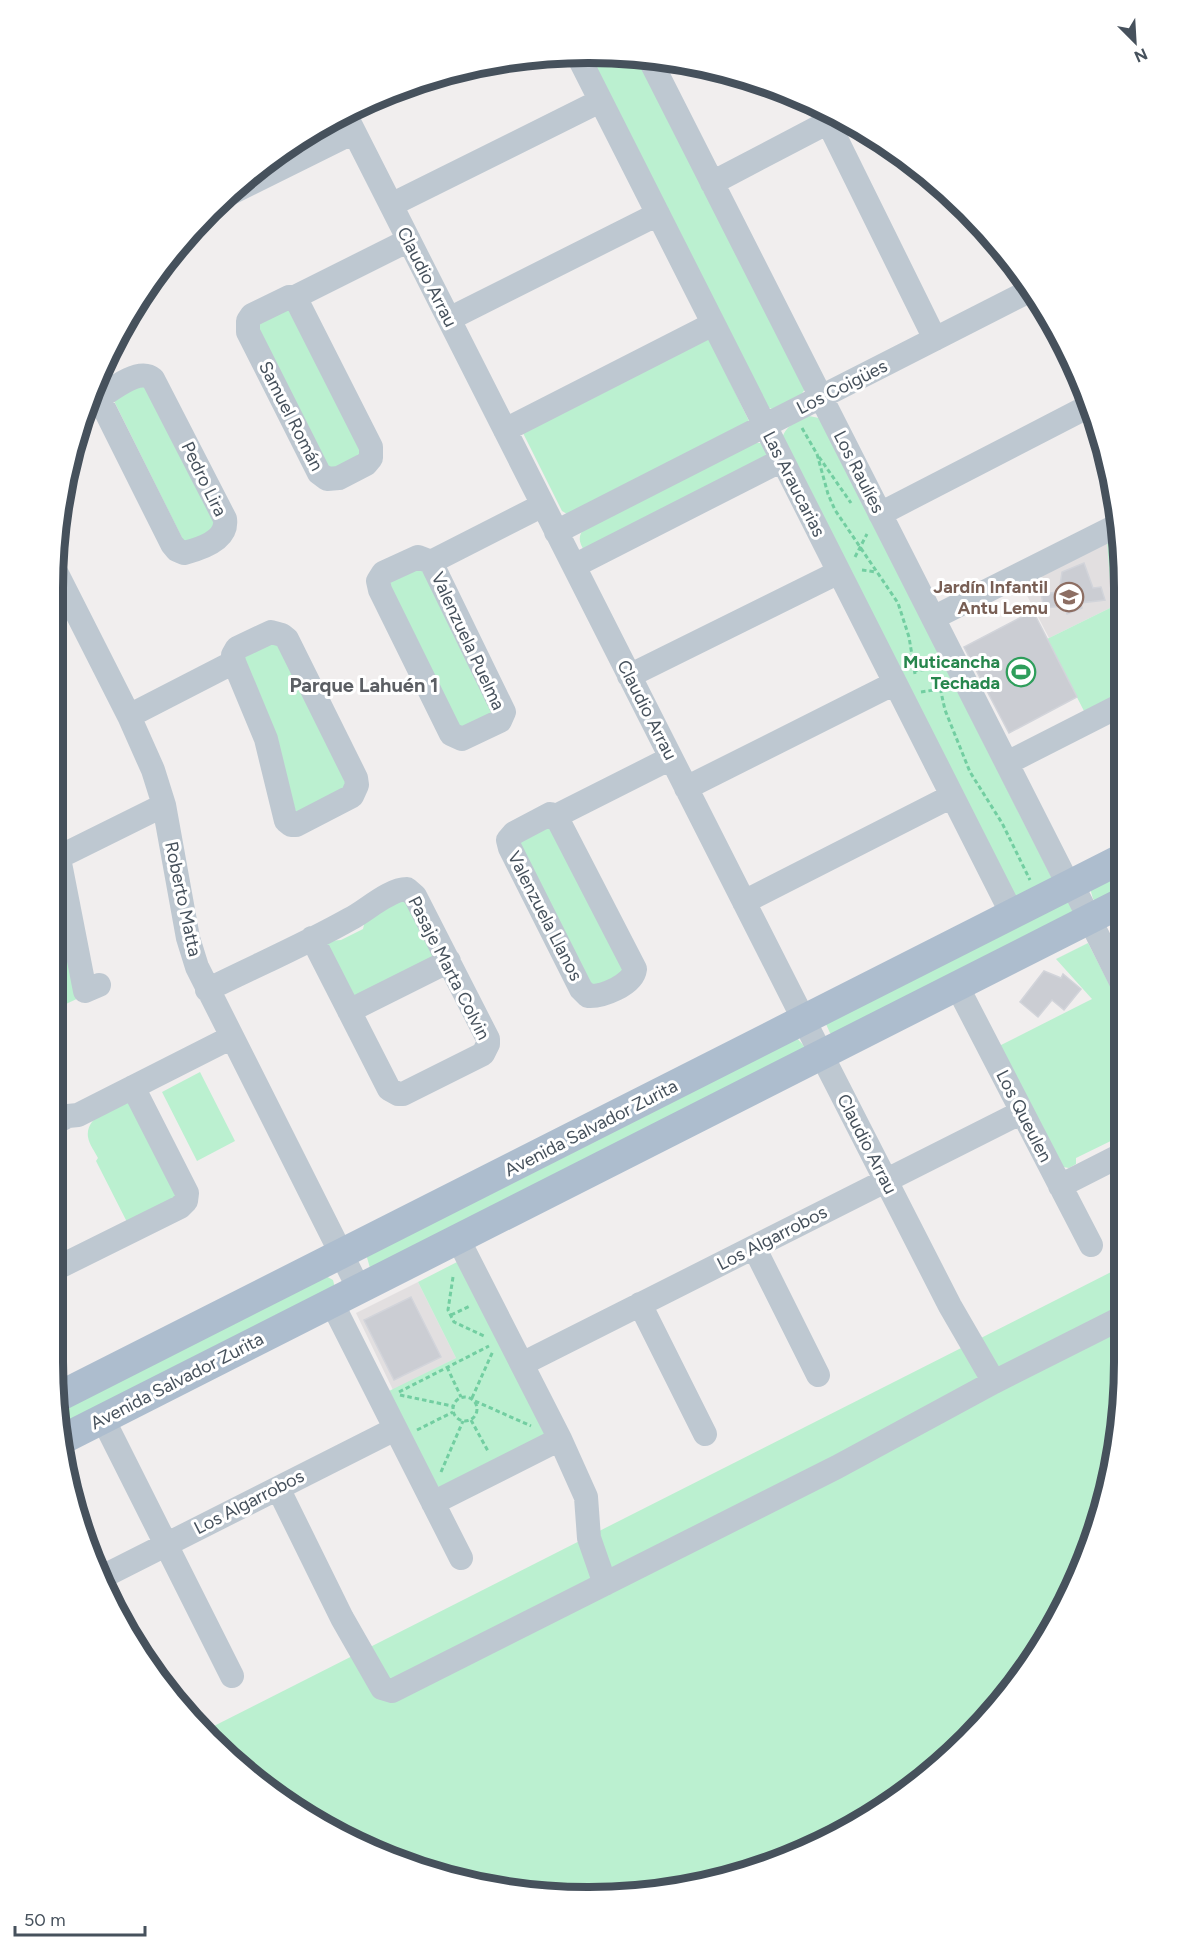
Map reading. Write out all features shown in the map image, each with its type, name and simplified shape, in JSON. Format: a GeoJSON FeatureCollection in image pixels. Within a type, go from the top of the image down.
{"type":"FeatureCollection","features":[{"type":"Feature","properties":{"kind":"main road","name":"Avenida Salvador Zurita"},"geometry":{"type":"LineString","coordinates":[[64,1394],[1114,863]]}},
{"type":"Feature","properties":{"kind":"main road","name":"Avenida Salvador Zurita"},"geometry":{"type":"LineString","coordinates":[[68,1436],[1114,907]]}},
{"type":"Feature","properties":{"kind":"street","name":"Las Araucarias"},"geometry":{"type":"LineString","coordinates":[[581,63],[839,572],[906,682],[952,796],[1012,914]]}},
{"type":"Feature","properties":{"kind":"street","name":"Los Raulíes"},"geometry":{"type":"LineString","coordinates":[[653,67],[966,684],[1114,968]]}},
{"type":"Feature","properties":{"kind":"street"},"geometry":{"type":"LineString","coordinates":[[391,205],[600,101]]}},
{"type":"Feature","properties":{"kind":"street"},"geometry":{"type":"LineString","coordinates":[[712,183],[824,119]]}},
{"type":"Feature","properties":{"kind":"street"},"geometry":{"type":"LineString","coordinates":[[284,161],[349,123]]}},
{"type":"Feature","properties":{"kind":"street","name":"Claudio Arrau"},"geometry":{"type":"LineString","coordinates":[[349,123],[821,1055],[950,1306],[994,1382]]}},
{"type":"Feature","properties":{"kind":"street"},"geometry":{"type":"LineString","coordinates":[[832,123],[935,339]]}},
{"type":"Feature","properties":{"kind":"street"},"geometry":{"type":"LineString","coordinates":[[449,319],[658,214]]}},
{"type":"Feature","properties":{"kind":"street","name":"Samuel Román"},"geometry":{"type":"LineString","coordinates":[[295,297],[371,447],[370,458],[366,464],[333,479],[322,477],[319,472],[248,332],[248,321],[252,315],[289,297],[295,297],[409,240]]}},
{"type":"Feature","properties":{"kind":"street","name":"Los Coigües"},"geometry":{"type":"LineString","coordinates":[[556,532],[1023,294]]}},
{"type":"Feature","properties":{"kind":"street"},"geometry":{"type":"LineString","coordinates":[[505,430],[713,324]]}},
{"type":"Feature","properties":{"kind":"street","name":"Pedro Lira"},"geometry":{"type":"LineString","coordinates":[[96,408],[177,550],[184,553],[218,539],[225,529],[225,519],[153,379],[149,376],[137,376],[99,398]]}},
{"type":"Feature","properties":{"kind":"street"},"geometry":{"type":"LineString","coordinates":[[880,514],[1082,410]]}},
{"type":"Feature","properties":{"kind":"street"},"geometry":{"type":"LineString","coordinates":[[574,566],[782,460]]}},
{"type":"Feature","properties":{"kind":"street","name":"Valenzuela Puelma"},"geometry":{"type":"LineString","coordinates":[[431,562],[543,505]]}},
{"type":"Feature","properties":{"kind":"street"},"geometry":{"type":"LineString","coordinates":[[933,618],[1111,529]]}},
{"type":"Feature","properties":{"kind":"street","name":"Valenzuela Puelma"},"geometry":{"type":"LineString","coordinates":[[418,556],[431,562],[504,712],[500,721],[462,739],[451,734],[380,590],[378,581],[383,573],[418,556]]}},
{"type":"Feature","properties":{"kind":"street"},"geometry":{"type":"LineString","coordinates":[[630,676],[839,572]]}},
{"type":"Feature","properties":{"kind":"street","name":"Roberto Matta"},"geometry":{"type":"LineString","coordinates":[[63,586],[150,762],[164,805],[188,938],[207,990],[359,1289]]}},
{"type":"Feature","properties":{"kind":"street"},"geometry":{"type":"LineString","coordinates":[[276,633],[287,639],[356,778],[356,791],[352,796],[300,824],[288,824],[266,738],[234,662],[233,655],[237,648],[265,634],[276,633]]}},
{"type":"Feature","properties":{"kind":"street"},"geometry":{"type":"LineString","coordinates":[[129,716],[234,662]]}},
{"type":"Feature","properties":{"kind":"street"},"geometry":{"type":"LineString","coordinates":[[686,788],[906,682]]}},
{"type":"Feature","properties":{"kind":"street"},"geometry":{"type":"LineString","coordinates":[[1007,763],[1114,709]]}},
{"type":"Feature","properties":{"kind":"street","name":"Valenzuela Llanos"},"geometry":{"type":"LineString","coordinates":[[556,816],[634,969],[634,974],[628,982],[598,996],[588,996],[581,989],[508,840],[514,833],[550,814],[556,816],[671,758]]}},
{"type":"Feature","properties":{"kind":"street"},"geometry":{"type":"LineString","coordinates":[[744,902],[952,796]]}},
{"type":"Feature","properties":{"kind":"street"},"geometry":{"type":"LineString","coordinates":[[63,856],[164,805]]}},
{"type":"Feature","properties":{"kind":"street","name":"Pasaje Marta Colvin"},"geometry":{"type":"LineString","coordinates":[[407,889],[415,896],[488,1039],[483,1054],[403,1094],[389,1089],[312,938],[350,919],[394,892],[407,889]]}},
{"type":"Feature","properties":{"kind":"street"},"geometry":{"type":"LineString","coordinates":[[63,891],[85,992],[99,985]]}},
{"type":"Feature","properties":{"kind":"street"},"geometry":{"type":"LineString","coordinates":[[207,990],[312,938]]}},
{"type":"Feature","properties":{"kind":"street"},"geometry":{"type":"LineString","coordinates":[[350,1011],[449,961]]}},
{"type":"Feature","properties":{"kind":"street","name":"Los Queulen"},"geometry":{"type":"LineString","coordinates":[[957,986],[1090,1245]]}},
{"type":"Feature","properties":{"kind":"street"},"geometry":{"type":"LineString","coordinates":[[63,1119],[78,1115],[232,1037]]}},
{"type":"Feature","properties":{"kind":"street"},"geometry":{"type":"LineString","coordinates":[[63,1265],[180,1207],[186,1201],[187,1193],[133,1087]]}},
{"type":"Feature","properties":{"kind":"street","name":"Los Algarrobos"},"geometry":{"type":"LineString","coordinates":[[522,1364],[1022,1112]]}},
{"type":"Feature","properties":{"kind":"street"},"geometry":{"type":"LineString","coordinates":[[1060,1186],[1114,1159]]}},
{"type":"Feature","properties":{"kind":"street"},"geometry":{"type":"LineString","coordinates":[[458,1239],[502,1339],[522,1364],[586,1497],[589,1538],[605,1584]]}},
{"type":"Feature","properties":{"kind":"street"},"geometry":{"type":"LineString","coordinates":[[754,1247],[818,1376]]}},
{"type":"Feature","properties":{"kind":"street"},"geometry":{"type":"LineString","coordinates":[[332,1303],[461,1558]]}},
{"type":"Feature","properties":{"kind":"street"},"geometry":{"type":"LineString","coordinates":[[640,1304],[705,1434]]}},
{"type":"Feature","properties":{"kind":"street"},"geometry":{"type":"LineString","coordinates":[[278,1488],[342,1618],[382,1688],[392,1692],[837,1467],[994,1382],[1114,1322]]}},
{"type":"Feature","properties":{"kind":"street"},"geometry":{"type":"LineString","coordinates":[[103,1419],[232,1676]]}},
{"type":"Feature","properties":{"kind":"street","name":"Los Algarrobos"},"geometry":{"type":"LineString","coordinates":[[108,1574],[278,1488],[398,1434]]}},
{"type":"Feature","properties":{"kind":"street"},"geometry":{"type":"LineString","coordinates":[[432,1501],[560,1439]]}},
{"type":"Feature","properties":{"kind":"path"},"geometry":{"type":"LineString","coordinates":[[793,411],[817,454],[851,504]]}},
{"type":"Feature","properties":{"kind":"path"},"geometry":{"type":"LineString","coordinates":[[817,454],[835,510],[898,603],[909,637],[906,682]]}},
{"type":"Feature","properties":{"kind":"path"},"geometry":{"type":"LineString","coordinates":[[839,572],[848,567],[873,522],[880,514]]}},
{"type":"Feature","properties":{"kind":"path"},"geometry":{"type":"LineString","coordinates":[[937,668],[940,689],[951,727],[970,772],[1006,831],[1033,886]]}},
{"type":"Feature","properties":{"kind":"path"},"geometry":{"type":"LineString","coordinates":[[918,693],[966,684]]}},
{"type":"Feature","properties":{"kind":"path"},"geometry":{"type":"LineString","coordinates":[[454,1268],[448,1310],[454,1322],[502,1339]]}},
{"type":"Feature","properties":{"kind":"path"},"geometry":{"type":"LineString","coordinates":[[453,1406],[395,1394],[502,1339]]}},
{"type":"Feature","properties":{"kind":"path"},"geometry":{"type":"LineString","coordinates":[[461,1397],[453,1406],[453,1412],[463,1421],[471,1420],[478,1412],[474,1400],[502,1339]]}},
{"type":"Feature","properties":{"kind":"path"},"geometry":{"type":"LineString","coordinates":[[447,1367],[461,1397]]}},
{"type":"Feature","properties":{"kind":"path"},"geometry":{"type":"LineString","coordinates":[[461,1397],[474,1400],[560,1439]]}},
{"type":"Feature","properties":{"kind":"path"},"geometry":{"type":"LineString","coordinates":[[398,1434],[453,1412]]}},
{"type":"Feature","properties":{"kind":"path"},"geometry":{"type":"LineString","coordinates":[[471,1420],[499,1470]]}},
{"type":"Feature","properties":{"kind":"path"},"geometry":{"type":"LineString","coordinates":[[432,1501],[463,1421]]}},
{"type":"Feature","properties":{"kind":"shaded area","name":"Jardín Infantil Antu Lemu"},"geometry":{"type":"Polygon","coordinates":[[[1107,542],[1112,607],[1049,638],[1022,586],[1107,542]]]}},
{"type":"Feature","properties":{"kind":"shaded area"},"geometry":{"type":"Polygon","coordinates":[[[418,1282],[456,1358],[393,1390],[356,1313],[418,1282]]]}},
{"type":"Feature","properties":{"kind":"green space"},"geometry":{"type":"Polygon","coordinates":[[[593,63],[644,66],[805,389],[801,395],[772,409],[764,406],[593,63]]]}},
{"type":"Feature","properties":{"kind":"green space"},"geometry":{"type":"Polygon","coordinates":[[[285,304],[367,452],[330,475],[253,322],[285,304]]]}},
{"type":"Feature","properties":{"kind":"green space"},"geometry":{"type":"Polygon","coordinates":[[[707,334],[749,421],[567,514],[562,511],[523,433],[707,334]]]}},
{"type":"Feature","properties":{"kind":"green space"},"geometry":{"type":"Polygon","coordinates":[[[143,380],[221,524],[187,548],[111,395],[143,380]]]}},
{"type":"Feature","properties":{"kind":"green space"},"geometry":{"type":"Polygon","coordinates":[[[809,416],[819,418],[1052,878],[1015,897],[782,438],[789,426],[809,416]]]}},
{"type":"Feature","properties":{"kind":"green space"},"geometry":{"type":"Polygon","coordinates":[[[754,443],[761,443],[772,458],[585,552],[580,540],[585,527],[754,443]]]}},
{"type":"Feature","properties":{"kind":"green space"},"geometry":{"type":"Polygon","coordinates":[[[1112,539],[1113,554],[1114,696],[1084,711],[1047,639],[1112,607],[1107,542],[1112,539]]]}},
{"type":"Feature","properties":{"kind":"green space"},"geometry":{"type":"Polygon","coordinates":[[[419,563],[498,709],[457,733],[385,578],[419,563]]]}},
{"type":"Feature","properties":{"kind":"green space"},"geometry":{"type":"Polygon","coordinates":[[[277,638],[353,783],[298,818],[241,651],[277,638]]]}},
{"type":"Feature","properties":{"kind":"green space"},"geometry":{"type":"Polygon","coordinates":[[[549,820],[629,967],[593,991],[517,837],[549,820]]]}},
{"type":"Feature","properties":{"kind":"green space"},"geometry":{"type":"Polygon","coordinates":[[[1114,874],[1114,896],[1097,903],[1093,899],[1090,888],[1114,874]]]}},
{"type":"Feature","properties":{"kind":"green space"},"geometry":{"type":"Polygon","coordinates":[[[400,895],[440,955],[356,1002],[325,948],[329,941],[341,940],[363,929],[364,925],[361,920],[400,895]]]}},
{"type":"Feature","properties":{"kind":"green space"},"geometry":{"type":"Polygon","coordinates":[[[1065,898],[1077,911],[834,1036],[830,1033],[826,1024],[1065,898]]]}},
{"type":"Feature","properties":{"kind":"green space"},"geometry":{"type":"Polygon","coordinates":[[[63,921],[81,997],[63,1005],[63,921]]]}},
{"type":"Feature","properties":{"kind":"green space"},"geometry":{"type":"Polygon","coordinates":[[[1088,943],[1114,994],[1114,1139],[1076,1158],[1076,1164],[1069,1168],[1063,1167],[999,1046],[1092,999],[1056,959],[1088,943]]]}},
{"type":"Feature","properties":{"kind":"green space"},"geometry":{"type":"Polygon","coordinates":[[[796,1037],[804,1046],[803,1051],[370,1268],[366,1254],[796,1037]]]}},
{"type":"Feature","properties":{"kind":"green space"},"geometry":{"type":"Polygon","coordinates":[[[200,1072],[235,1141],[197,1161],[162,1092],[200,1072]]]}},
{"type":"Feature","properties":{"kind":"green space"},"geometry":{"type":"Polygon","coordinates":[[[128,1101],[181,1195],[129,1226],[96,1161],[98,1158],[88,1137],[88,1130],[96,1118],[128,1101]]]}},
{"type":"Feature","properties":{"kind":"green space"},"geometry":{"type":"Polygon","coordinates":[[[459,1261],[545,1434],[440,1488],[434,1483],[387,1392],[456,1358],[418,1282],[459,1261]]]}},
{"type":"Feature","properties":{"kind":"green space"},"geometry":{"type":"Polygon","coordinates":[[[1114,1271],[1114,1362],[1110,1430],[1096,1498],[1074,1563],[1060,1594],[1044,1624],[1005,1681],[960,1733],[908,1778],[851,1817],[821,1833],[790,1847],[725,1869],[657,1883],[588,1887],[520,1883],[452,1869],[387,1847],[356,1833],[326,1817],[269,1778],[242,1757],[211,1727],[1114,1271]]]}},
{"type":"Feature","properties":{"kind":"green space"},"geometry":{"type":"Polygon","coordinates":[[[324,1275],[333,1280],[335,1288],[67,1428],[65,1405],[324,1275]]]}},
{"type":"Feature","properties":{"kind":"building"},"geometry":{"type":"Polygon","coordinates":[[[1084,563],[1093,588],[1101,587],[1105,600],[1081,603],[1082,608],[1067,614],[1064,606],[1044,608],[1041,594],[1059,592],[1062,572],[1084,563]]]}},
{"type":"Feature","properties":{"kind":"building","name":"Muticancha Techada"},"geometry":{"type":"Polygon","coordinates":[[[1033,611],[1077,697],[1009,733],[964,647],[1033,611]]]}},
{"type":"Feature","properties":{"kind":"building"},"geometry":{"type":"Polygon","coordinates":[[[1044,971],[1061,978],[1063,974],[1081,989],[1064,1010],[1052,1000],[1038,1017],[1020,1002],[1044,971]]]}},
{"type":"Feature","properties":{"kind":"building"},"geometry":{"type":"Polygon","coordinates":[[[411,1297],[441,1357],[394,1380],[364,1320],[411,1297]]]}},
{"type":"Feature","properties":{"kind":"place","name":"Jardín Infantil Antu Lemu"},"geometry":{"type":"Point","coordinates":[1069,597]}},
{"type":"Feature","properties":{"kind":"place","name":"Muticancha Techada"},"geometry":{"type":"Point","coordinates":[1021,672]}},
{"type":"Feature","properties":{"kind":"district","name":"Parque Lahuén 1"},"geometry":{"type":"Point","coordinates":[364,685]}}]}
